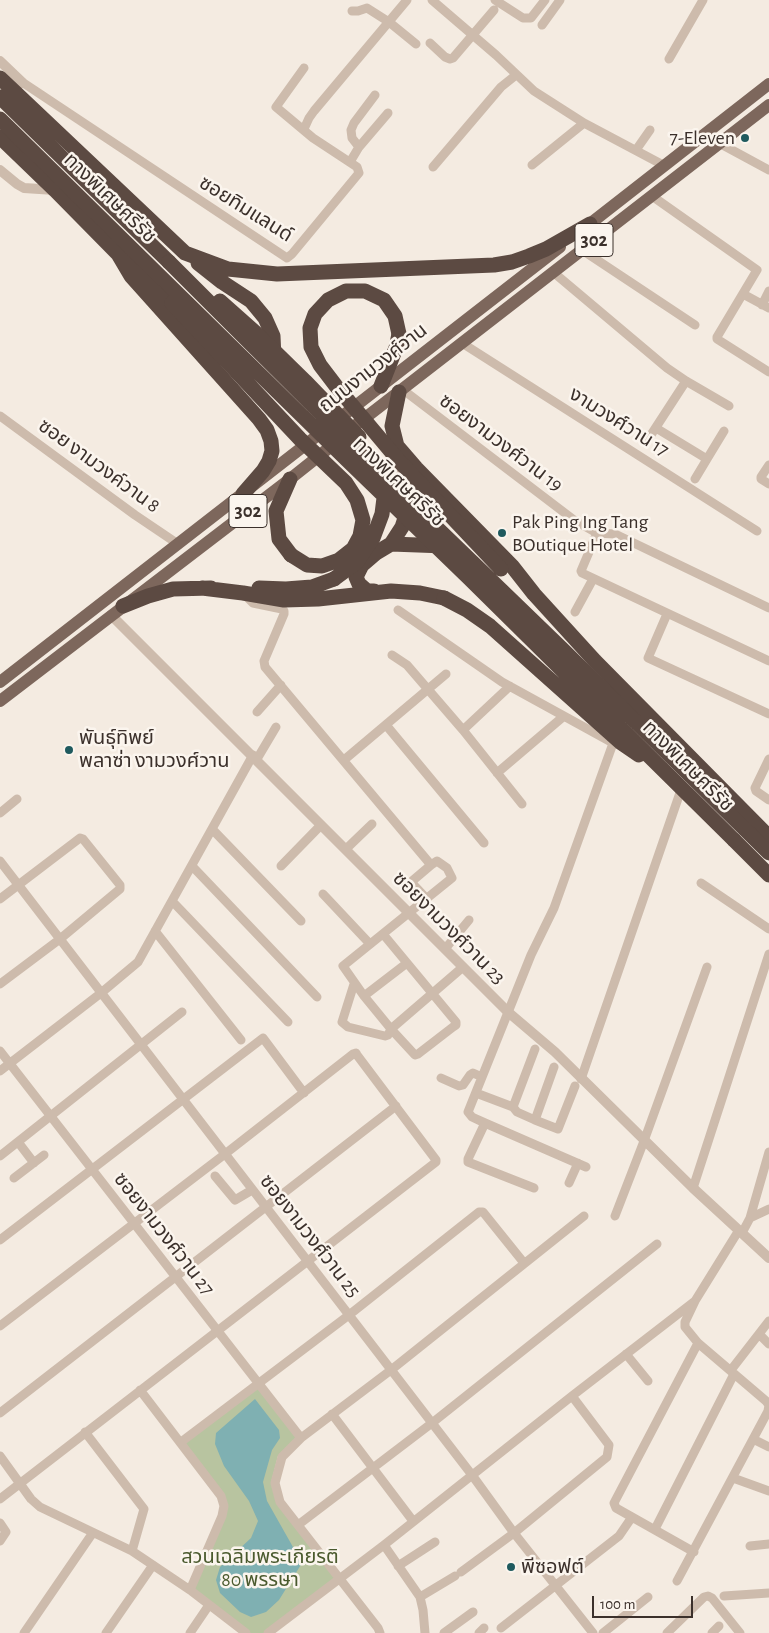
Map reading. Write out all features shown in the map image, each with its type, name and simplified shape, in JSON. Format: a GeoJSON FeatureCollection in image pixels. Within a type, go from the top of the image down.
{"type":"FeatureCollection","features":[{"type":"Feature","properties":{"kind":"highway"},"geometry":{"type":"LineString","coordinates":[[0,78],[185,252],[222,282],[251,301],[265,318],[273,336],[273,389],[277,400],[303,425],[324,431]]}},
{"type":"Feature","properties":{"kind":"highway","name":"ทางพิเศษศรีรัช"},"geometry":{"type":"LineString","coordinates":[[11,90],[170,262],[248,342],[769,853]]}},
{"type":"Feature","properties":{"kind":"highway","name":"ทางพิเศษศรีรัช"},"geometry":{"type":"LineString","coordinates":[[0,119],[346,460],[490,598],[769,875]]}},
{"type":"Feature","properties":{"kind":"highway"},"geometry":{"type":"LineString","coordinates":[[0,139],[56,190],[118,254],[139,270],[287,425],[346,483],[357,500],[362,520],[360,536],[353,549],[339,560],[322,566],[307,565],[291,555],[279,539],[276,511],[290,480]]}},
{"type":"Feature","properties":{"kind":"highway"},"geometry":{"type":"LineString","coordinates":[[185,252],[228,269],[277,274],[494,265],[530,256],[590,224]]}},
{"type":"Feature","properties":{"kind":"highway"},"geometry":{"type":"LineString","coordinates":[[118,254],[131,276],[267,430],[272,446],[269,461],[243,494]]}},
{"type":"Feature","properties":{"kind":"highway"},"geometry":{"type":"LineString","coordinates":[[117,610],[161,592],[187,588],[312,587],[334,579],[357,562],[373,538],[382,514],[383,482],[371,454],[359,437],[256,333],[204,288],[170,262]]}},
{"type":"Feature","properties":{"kind":"highway"},"geometry":{"type":"LineString","coordinates":[[381,386],[396,348],[398,334],[395,316],[384,300],[365,291],[346,291],[328,300],[315,314],[310,328],[311,347],[320,366],[399,461],[501,569],[532,594],[552,614],[595,661],[769,838]]}},
{"type":"Feature","properties":{"kind":"highway"},"geometry":{"type":"LineString","coordinates":[[401,390],[392,426],[397,446],[416,468],[512,566],[539,605],[540,610],[532,627]]}},
{"type":"Feature","properties":{"kind":"highway"},"geometry":{"type":"LineString","coordinates":[[409,506],[402,527],[392,544],[376,553],[362,565],[356,577],[359,584],[367,592],[420,593],[444,598],[467,610],[490,626],[620,742],[667,774]]}},
{"type":"Feature","properties":{"kind":"highway"},"geometry":{"type":"LineString","coordinates":[[392,544],[448,546]]}},
{"type":"Feature","properties":{"kind":"highway"},"geometry":{"type":"LineString","coordinates":[[202,588],[284,600],[318,599],[391,591]]}},
{"type":"Feature","properties":{"kind":"highway"},"geometry":{"type":"LineString","coordinates":[[532,627],[536,628],[536,623],[546,613],[552,614]]}},
{"type":"Feature","properties":{"kind":"main road","name":"ถนนงามวงศ์วาน"},"geometry":{"type":"LineString","coordinates":[[1,678],[243,494],[769,84]]}},
{"type":"Feature","properties":{"kind":"main road","name":"ถนนงามวงศ์วาน"},"geometry":{"type":"LineString","coordinates":[[0,701],[290,480],[371,413],[769,105]]}},
{"type":"Feature","properties":{"kind":"street"},"geometry":{"type":"LineString","coordinates":[[304,130],[314,111],[407,0]]}},
{"type":"Feature","properties":{"kind":"street"},"geometry":{"type":"LineString","coordinates":[[432,0],[496,55],[534,92],[584,123],[665,166]]}},
{"type":"Feature","properties":{"kind":"street"},"geometry":{"type":"LineString","coordinates":[[494,0],[523,18],[531,18],[545,0]]}},
{"type":"Feature","properties":{"kind":"street"},"geometry":{"type":"LineString","coordinates":[[542,25],[560,0]]}},
{"type":"Feature","properties":{"kind":"street"},"geometry":{"type":"LineString","coordinates":[[669,58],[703,0]]}},
{"type":"Feature","properties":{"kind":"street"},"geometry":{"type":"LineString","coordinates":[[352,10],[358,11],[367,8],[389,22],[416,44]]}},
{"type":"Feature","properties":{"kind":"street"},"geometry":{"type":"LineString","coordinates":[[430,44],[450,59],[494,10]]}},
{"type":"Feature","properties":{"kind":"street"},"geometry":{"type":"LineString","coordinates":[[0,61],[11,90]]}},
{"type":"Feature","properties":{"kind":"street"},"geometry":{"type":"LineString","coordinates":[[304,68],[276,107],[313,138],[350,162],[359,147],[388,113]]}},
{"type":"Feature","properties":{"kind":"street"},"geometry":{"type":"LineString","coordinates":[[433,167],[501,87],[516,75]]}},
{"type":"Feature","properties":{"kind":"street","name":"ซอยทิมแลนด์"},"geometry":{"type":"LineString","coordinates":[[11,90],[287,258],[359,173],[358,167],[350,162]]}},
{"type":"Feature","properties":{"kind":"street"},"geometry":{"type":"LineString","coordinates":[[359,147],[352,138],[351,130],[375,95]]}},
{"type":"Feature","properties":{"kind":"street"},"geometry":{"type":"LineString","coordinates":[[532,165],[584,123]]}},
{"type":"Feature","properties":{"kind":"street"},"geometry":{"type":"LineString","coordinates":[[636,150],[650,130]]}},
{"type":"Feature","properties":{"kind":"street"},"geometry":{"type":"LineString","coordinates":[[719,144],[769,170]]}},
{"type":"Feature","properties":{"kind":"street"},"geometry":{"type":"LineString","coordinates":[[0,170],[16,184],[24,188],[56,190]]}},
{"type":"Feature","properties":{"kind":"street"},"geometry":{"type":"LineString","coordinates":[[652,196],[757,270],[717,339],[769,372]]}},
{"type":"Feature","properties":{"kind":"street"},"geometry":{"type":"LineString","coordinates":[[582,250],[695,325]]}},
{"type":"Feature","properties":{"kind":"street"},"geometry":{"type":"LineString","coordinates":[[553,272],[667,368],[729,406]]}},
{"type":"Feature","properties":{"kind":"street"},"geometry":{"type":"LineString","coordinates":[[743,294],[765,306],[769,291]]}},
{"type":"Feature","properties":{"kind":"street","name":"งามวงศ์วาน 17"},"geometry":{"type":"LineString","coordinates":[[462,343],[757,531]]}},
{"type":"Feature","properties":{"kind":"street"},"geometry":{"type":"LineString","coordinates":[[647,441],[686,381]]}},
{"type":"Feature","properties":{"kind":"street","name":"ซอยงามวงศ์วาน 19"},"geometry":{"type":"LineString","coordinates":[[401,390],[574,520],[597,533]]}},
{"type":"Feature","properties":{"kind":"street"},"geometry":{"type":"LineString","coordinates":[[371,413],[386,438],[397,484],[409,506],[532,627],[769,867]]}},
{"type":"Feature","properties":{"kind":"street","name":"ซอย งามวงค์วาน 8"},"geometry":{"type":"LineString","coordinates":[[0,416],[135,515],[178,544]]}},
{"type":"Feature","properties":{"kind":"street"},"geometry":{"type":"LineString","coordinates":[[656,428],[707,459]]}},
{"type":"Feature","properties":{"kind":"street"},"geometry":{"type":"LineString","coordinates":[[695,479],[724,431]]}},
{"type":"Feature","properties":{"kind":"street"},"geometry":{"type":"LineString","coordinates":[[769,465],[761,480],[769,484]]}},
{"type":"Feature","properties":{"kind":"street"},"geometry":{"type":"LineString","coordinates":[[769,608],[615,534],[597,533],[581,571],[667,614],[769,661]]}},
{"type":"Feature","properties":{"kind":"street"},"geometry":{"type":"LineString","coordinates":[[574,612],[593,578]]}},
{"type":"Feature","properties":{"kind":"street"},"geometry":{"type":"LineString","coordinates":[[243,593],[253,603],[284,611],[264,664],[431,865]]}},
{"type":"Feature","properties":{"kind":"street","name":"ซอยงามวงศ์วาน 23"},"geometry":{"type":"LineString","coordinates":[[117,610],[255,757],[408,913],[508,1012],[555,1052],[578,1082],[644,1140],[769,1258]]}},
{"type":"Feature","properties":{"kind":"street"},"geometry":{"type":"LineString","coordinates":[[398,610],[510,686],[612,743]]}},
{"type":"Feature","properties":{"kind":"street"},"geometry":{"type":"LineString","coordinates":[[667,614],[648,658],[769,711]]}},
{"type":"Feature","properties":{"kind":"street"},"geometry":{"type":"LineString","coordinates":[[392,655],[407,664],[428,688],[522,804]]}},
{"type":"Feature","properties":{"kind":"street"},"geometry":{"type":"LineString","coordinates":[[344,760],[446,674]]}},
{"type":"Feature","properties":{"kind":"street"},"geometry":{"type":"LineString","coordinates":[[258,712],[281,684]]}},
{"type":"Feature","properties":{"kind":"street"},"geometry":{"type":"LineString","coordinates":[[463,730],[510,686]]}},
{"type":"Feature","properties":{"kind":"street"},"geometry":{"type":"LineString","coordinates":[[497,773],[564,716]]}},
{"type":"Feature","properties":{"kind":"street"},"geometry":{"type":"LineString","coordinates":[[569,1183],[582,1165],[484,1123],[472,1117],[468,1112],[531,956],[554,908],[622,719]]}},
{"type":"Feature","properties":{"kind":"street"},"geometry":{"type":"LineString","coordinates":[[386,725],[484,843]]}},
{"type":"Feature","properties":{"kind":"street"},"geometry":{"type":"LineString","coordinates":[[0,1071],[138,962],[212,829],[255,757],[276,727]]}},
{"type":"Feature","properties":{"kind":"street"},"geometry":{"type":"LineString","coordinates":[[769,759],[755,788],[756,791],[769,800]]}},
{"type":"Feature","properties":{"kind":"street"},"geometry":{"type":"LineString","coordinates":[[476,1093],[513,1107],[518,1112],[558,1129],[578,1082],[684,782]]}},
{"type":"Feature","properties":{"kind":"street"},"geometry":{"type":"LineString","coordinates":[[0,813],[17,800]]}},
{"type":"Feature","properties":{"kind":"street"},"geometry":{"type":"LineString","coordinates":[[346,850],[372,824]]}},
{"type":"Feature","properties":{"kind":"street"},"geometry":{"type":"LineString","coordinates":[[281,866],[322,825]]}},
{"type":"Feature","properties":{"kind":"street"},"geometry":{"type":"LineString","coordinates":[[212,829],[301,921]]}},
{"type":"Feature","properties":{"kind":"street"},"geometry":{"type":"LineString","coordinates":[[0,899],[81,838],[120,885],[120,889],[60,939],[0,984]]}},
{"type":"Feature","properties":{"kind":"street","name":"ซอยงามวงศ์วาน 25"},"geometry":{"type":"LineString","coordinates":[[0,861],[472,1475],[514,1533],[593,1633]]}},
{"type":"Feature","properties":{"kind":"street"},"geometry":{"type":"LineString","coordinates":[[383,934],[456,1022],[453,1027],[415,1055],[354,984],[343,966],[408,913],[426,899],[452,878],[447,868],[436,861],[411,882],[426,899]]}},
{"type":"Feature","properties":{"kind":"street"},"geometry":{"type":"LineString","coordinates":[[192,866],[317,997]]}},
{"type":"Feature","properties":{"kind":"street"},"geometry":{"type":"LineString","coordinates":[[702,882],[769,929]]}},
{"type":"Feature","properties":{"kind":"street"},"geometry":{"type":"LineString","coordinates":[[323,894],[370,944]]}},
{"type":"Feature","properties":{"kind":"street"},"geometry":{"type":"LineString","coordinates":[[172,901],[288,1022]]}},
{"type":"Feature","properties":{"kind":"street"},"geometry":{"type":"LineString","coordinates":[[445,949],[469,920]]}},
{"type":"Feature","properties":{"kind":"street"},"geometry":{"type":"LineString","coordinates":[[156,932],[241,1040]]}},
{"type":"Feature","properties":{"kind":"street"},"geometry":{"type":"LineString","coordinates":[[693,1188],[769,954]]}},
{"type":"Feature","properties":{"kind":"street"},"geometry":{"type":"LineString","coordinates":[[364,996],[407,963]]}},
{"type":"Feature","properties":{"kind":"street"},"geometry":{"type":"LineString","coordinates":[[354,984],[342,1022],[348,1027],[385,1036],[463,967]]}},
{"type":"Feature","properties":{"kind":"street"},"geometry":{"type":"LineString","coordinates":[[615,1216],[707,967]]}},
{"type":"Feature","properties":{"kind":"street"},"geometry":{"type":"LineString","coordinates":[[0,1156],[182,1012]]}},
{"type":"Feature","properties":{"kind":"street"},"geometry":{"type":"LineString","coordinates":[[0,1240],[263,1038],[304,1092]]}},
{"type":"Feature","properties":{"kind":"street"},"geometry":{"type":"LineString","coordinates":[[513,1107],[535,1049]]}},
{"type":"Feature","properties":{"kind":"street","name":"ซอยงามวงศ์วาน 27"},"geometry":{"type":"LineString","coordinates":[[0,1051],[301,1438]]}},
{"type":"Feature","properties":{"kind":"street"},"geometry":{"type":"LineString","coordinates":[[0,1326],[356,1053],[436,1161],[0,1499]]}},
{"type":"Feature","properties":{"kind":"street"},"geometry":{"type":"LineString","coordinates":[[535,1120],[554,1067]]}},
{"type":"Feature","properties":{"kind":"street"},"geometry":{"type":"LineString","coordinates":[[441,1078],[459,1086],[466,1083],[473,1073],[482,1077]]}},
{"type":"Feature","properties":{"kind":"street"},"geometry":{"type":"LineString","coordinates":[[0,1413],[396,1106]]}},
{"type":"Feature","properties":{"kind":"street"},"geometry":{"type":"LineString","coordinates":[[484,1123],[468,1162],[534,1188]]}},
{"type":"Feature","properties":{"kind":"street"},"geometry":{"type":"LineString","coordinates":[[18,1142],[34,1162]]}},
{"type":"Feature","properties":{"kind":"street"},"geometry":{"type":"LineString","coordinates":[[677,1580],[694,1552],[768,1411],[769,1405],[766,1401],[698,1343],[685,1327],[685,1322],[695,1301],[750,1218],[769,1154]]}},
{"type":"Feature","properties":{"kind":"street"},"geometry":{"type":"LineString","coordinates":[[14,1178],[44,1155]]}},
{"type":"Feature","properties":{"kind":"street"},"geometry":{"type":"LineString","coordinates":[[215,1176],[235,1200],[252,1190]]}},
{"type":"Feature","properties":{"kind":"street"},"geometry":{"type":"LineString","coordinates":[[750,1218],[769,1209]]}},
{"type":"Feature","properties":{"kind":"street"},"geometry":{"type":"LineString","coordinates":[[181,1442],[349,1315],[482,1211],[524,1263]]}},
{"type":"Feature","properties":{"kind":"street"},"geometry":{"type":"LineString","coordinates":[[380,1633],[280,1502],[276,1483],[282,1457],[301,1438],[391,1370],[584,1216]]}},
{"type":"Feature","properties":{"kind":"street"},"geometry":{"type":"LineString","coordinates":[[298,1525],[432,1423],[657,1244]]}},
{"type":"Feature","properties":{"kind":"street"},"geometry":{"type":"LineString","coordinates":[[268,1633],[384,1545],[695,1301]]}},
{"type":"Feature","properties":{"kind":"street"},"geometry":{"type":"LineString","coordinates":[[655,1529],[733,1372],[769,1321]]}},
{"type":"Feature","properties":{"kind":"street"},"geometry":{"type":"LineString","coordinates":[[759,1334],[769,1344]]}},
{"type":"Feature","properties":{"kind":"street"},"geometry":{"type":"LineString","coordinates":[[694,1552],[616,1508],[614,1504],[698,1343]]}},
{"type":"Feature","properties":{"kind":"street"},"geometry":{"type":"LineString","coordinates":[[626,1354],[648,1381]]}},
{"type":"Feature","properties":{"kind":"street"},"geometry":{"type":"LineString","coordinates":[[140,1390],[221,1496],[224,1506],[222,1516],[190,1590]]}},
{"type":"Feature","properties":{"kind":"street"},"geometry":{"type":"LineString","coordinates":[[420,1597],[458,1574],[514,1533],[607,1457],[609,1444],[572,1396]]}},
{"type":"Feature","properties":{"kind":"street"},"geometry":{"type":"LineString","coordinates":[[332,1414],[413,1521]]}},
{"type":"Feature","properties":{"kind":"street"},"geometry":{"type":"LineString","coordinates":[[85,1432],[144,1509],[132,1552]]}},
{"type":"Feature","properties":{"kind":"street"},"geometry":{"type":"LineString","coordinates":[[753,1439],[769,1447]]}},
{"type":"Feature","properties":{"kind":"street"},"geometry":{"type":"LineString","coordinates":[[0,1456],[31,1498],[40,1507],[132,1552],[190,1590],[246,1633]]}},
{"type":"Feature","properties":{"kind":"street"},"geometry":{"type":"LineString","coordinates":[[733,1478],[769,1492]]}},
{"type":"Feature","properties":{"kind":"street"},"geometry":{"type":"LineString","coordinates":[[501,1628],[619,1536],[632,1517]]}},
{"type":"Feature","properties":{"kind":"street"},"geometry":{"type":"LineString","coordinates":[[0,1523],[6,1530],[0,1541]]}},
{"type":"Feature","properties":{"kind":"street"},"geometry":{"type":"LineString","coordinates":[[24,1633],[92,1534]]}},
{"type":"Feature","properties":{"kind":"street"},"geometry":{"type":"LineString","coordinates":[[398,1566],[435,1542]]}},
{"type":"Feature","properties":{"kind":"street"},"geometry":{"type":"LineString","coordinates":[[750,1546],[769,1544]]}},
{"type":"Feature","properties":{"kind":"street"},"geometry":{"type":"LineString","coordinates":[[384,1545],[420,1597],[425,1633]]}},
{"type":"Feature","properties":{"kind":"street"},"geometry":{"type":"LineString","coordinates":[[106,1633],[153,1565]]}},
{"type":"Feature","properties":{"kind":"street"},"geometry":{"type":"LineString","coordinates":[[724,1596],[769,1593]]}},
{"type":"Feature","properties":{"kind":"street"},"geometry":{"type":"LineString","coordinates":[[667,1633],[704,1597],[708,1596],[712,1598],[740,1633]]}},
{"type":"Feature","properties":{"kind":"street"},"geometry":{"type":"LineString","coordinates":[[603,1633],[648,1597]]}},
{"type":"Feature","properties":{"kind":"street"},"geometry":{"type":"LineString","coordinates":[[190,1633],[209,1606]]}},
{"type":"Feature","properties":{"kind":"street"},"geometry":{"type":"LineString","coordinates":[[444,1633],[473,1612]]}},
{"type":"Feature","properties":{"kind":"street"},"geometry":{"type":"LineString","coordinates":[[712,1633],[719,1626]]}},
{"type":"Feature","properties":{"kind":"green space","name":"สวนเฉลิมพระเกียรติ 80 พรรษา"},"geometry":{"type":"Polygon","coordinates":[[[261,1384],[301,1436],[278,1456],[271,1483],[335,1578],[265,1633],[249,1633],[192,1590],[226,1506],[183,1443],[261,1384]]]}},
{"type":"Feature","properties":{"kind":"water"},"geometry":{"type":"Polygon","coordinates":[[[255,1399],[279,1430],[280,1438],[272,1450],[263,1482],[267,1501],[302,1563],[279,1600],[266,1612],[251,1617],[240,1612],[220,1593],[216,1580],[220,1567],[251,1538],[258,1521],[249,1501],[224,1466],[215,1444],[216,1433],[255,1399]]]}},
{"type":"Feature","properties":{"kind":"place","name":"7-Eleven"},"geometry":{"type":"Point","coordinates":[745,138]}},
{"type":"Feature","properties":{"kind":"place","name":"Pak Ping Ing Tang BOutique Hotel"},"geometry":{"type":"Point","coordinates":[502,533]}},
{"type":"Feature","properties":{"kind":"place","name":"พันธุ์ทิพย์ พลาซ่า งามวงศ์วาน"},"geometry":{"type":"Point","coordinates":[69,750]}},
{"type":"Feature","properties":{"kind":"place","name":"พีซอฟต์"},"geometry":{"type":"Point","coordinates":[511,1567]}}]}
